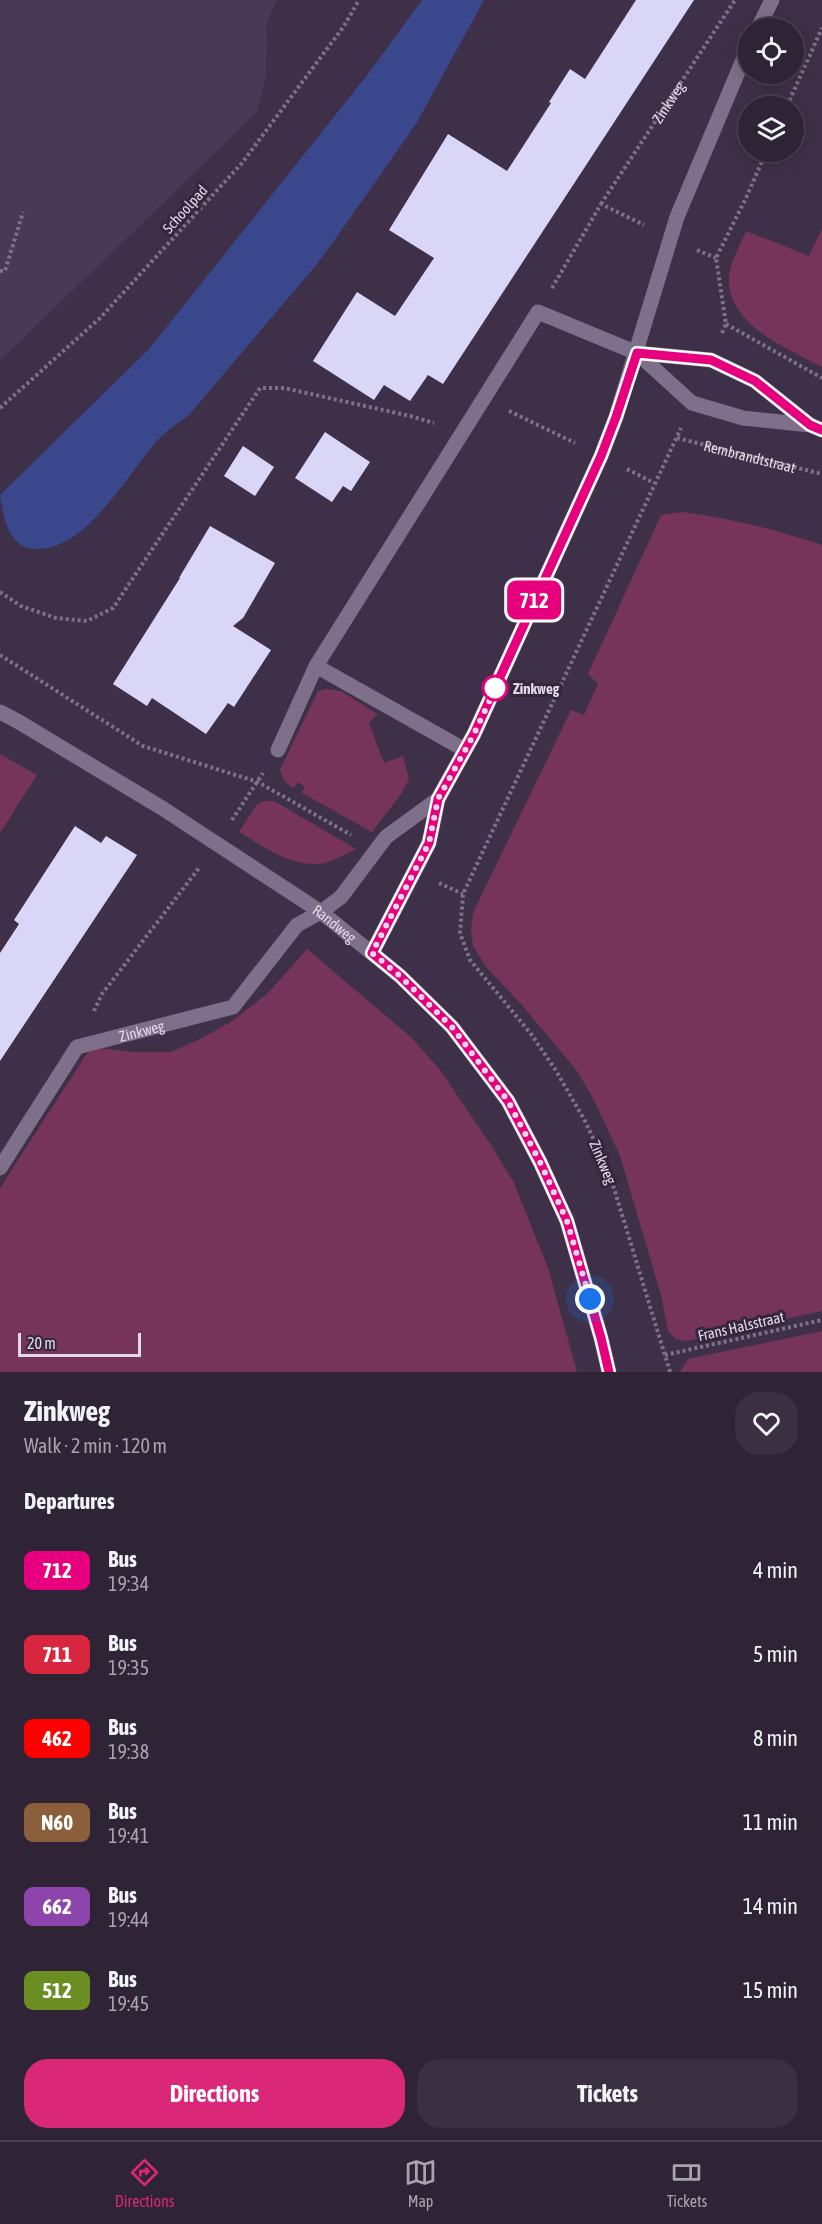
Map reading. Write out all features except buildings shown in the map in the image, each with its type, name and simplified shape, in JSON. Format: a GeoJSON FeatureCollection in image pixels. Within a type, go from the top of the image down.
{"type":"FeatureCollection","features":[{"type":"Feature","properties":{"kind":"street"},"geometry":{"type":"LineString","coordinates":[[763,18],[772,0]]}},
{"type":"Feature","properties":{"kind":"street","name":"Zinkweg"},"geometry":{"type":"LineString","coordinates":[[372,953],[429,843],[438,799],[493,694],[601,456],[637,353],[670,237],[738,71]]}},
{"type":"Feature","properties":{"kind":"street"},"geometry":{"type":"LineString","coordinates":[[278,750],[316,666],[538,312],[637,353],[711,360],[755,381],[816,427]]}},
{"type":"Feature","properties":{"kind":"street"},"geometry":{"type":"LineString","coordinates":[[637,353],[692,403],[743,418],[816,427]]}},
{"type":"Feature","properties":{"kind":"street"},"geometry":{"type":"LineString","coordinates":[[316,666],[465,750]]}},
{"type":"Feature","properties":{"kind":"street","name":"Randweg"},"geometry":{"type":"LineString","coordinates":[[0,712],[152,802],[321,912],[400,976],[452,1027],[508,1101],[540,1162],[567,1221],[609,1372]]}},
{"type":"Feature","properties":{"kind":"street","name":"Zinkweg"},"geometry":{"type":"LineString","coordinates":[[77,1047],[233,1007],[297,925],[321,912],[341,897],[386,837],[438,799]]}},
{"type":"Feature","properties":{"kind":"street"},"geometry":{"type":"LineString","coordinates":[[0,1168],[77,1047]]}},
{"type":"Feature","properties":{"kind":"path","name":"Schoolpad"},"geometry":{"type":"LineString","coordinates":[[0,408],[100,318],[234,172],[344,26],[359,0]]}},
{"type":"Feature","properties":{"kind":"path","name":"Zinkweg"},"geometry":{"type":"LineString","coordinates":[[538,312],[601,204],[735,0]]}},
{"type":"Feature","properties":{"kind":"path"},"geometry":{"type":"LineString","coordinates":[[791,96],[822,28]]}},
{"type":"Feature","properties":{"kind":"path"},"geometry":{"type":"LineString","coordinates":[[762,162],[716,258],[726,324],[822,378]]}},
{"type":"Feature","properties":{"kind":"path"},"geometry":{"type":"LineString","coordinates":[[601,204],[716,258]]}},
{"type":"Feature","properties":{"kind":"path"},"geometry":{"type":"LineString","coordinates":[[0,271],[5,271],[23,212]]}},
{"type":"Feature","properties":{"kind":"path"},"geometry":{"type":"LineString","coordinates":[[0,592],[21,606],[56,618],[87,621],[113,609],[260,388],[284,388],[433,422],[458,440]]}},
{"type":"Feature","properties":{"kind":"path"},"geometry":{"type":"LineString","coordinates":[[484,399],[654,483]]}},
{"type":"Feature","properties":{"kind":"path","name":"Zinkweg"},"geometry":{"type":"LineString","coordinates":[[665,1355],[609,1172],[585,1121],[555,1069],[531,1034],[470,960],[460,933],[463,894],[677,438]]}},
{"type":"Feature","properties":{"kind":"path","name":"Rembrandtstraat"},"geometry":{"type":"LineString","coordinates":[[677,438],[822,474]]}},
{"type":"Feature","properties":{"kind":"path"},"geometry":{"type":"LineString","coordinates":[[0,655],[144,746],[258,782],[377,850]]}},
{"type":"Feature","properties":{"kind":"path"},"geometry":{"type":"LineString","coordinates":[[77,1047],[102,994],[216,844],[278,750]]}},
{"type":"Feature","properties":{"kind":"path"},"geometry":{"type":"LineString","coordinates":[[415,873],[463,894]]}},
{"type":"Feature","properties":{"kind":"path","name":"Frans Halsstraat"},"geometry":{"type":"LineString","coordinates":[[665,1355],[822,1320]]}},
{"type":"Feature","properties":{"kind":"path"},"geometry":{"type":"LineString","coordinates":[[665,1355],[670,1372]]}},
{"type":"Feature","properties":{"kind":"shaded area"},"geometry":{"type":"Polygon","coordinates":[[[0,0],[277,0],[267,22],[266,75],[257,112],[0,361],[0,0]]]}},
{"type":"Feature","properties":{"kind":"shaded area"},"geometry":{"type":"Polygon","coordinates":[[[822,229],[822,367],[762,334],[749,322],[738,310],[731,295],[729,273],[746,231],[809,256],[822,229]]]}},
{"type":"Feature","properties":{"kind":"shaded area"},"geometry":{"type":"Polygon","coordinates":[[[682,512],[753,525],[822,545],[822,1311],[686,1341],[676,1339],[668,1331],[661,1295],[620,1156],[593,1098],[577,1071],[521,1004],[487,968],[473,946],[471,929],[473,913],[571,710],[584,715],[598,684],[588,674],[661,515],[682,512]]]}},
{"type":"Feature","properties":{"kind":"shaded area"},"geometry":{"type":"Polygon","coordinates":[[[326,689],[341,691],[377,714],[369,723],[384,763],[403,756],[409,779],[401,794],[372,832],[302,793],[305,787],[298,782],[294,788],[291,786],[285,781],[280,770],[318,691],[326,689]]]}},
{"type":"Feature","properties":{"kind":"shaded area"},"geometry":{"type":"Polygon","coordinates":[[[0,754],[37,775],[0,833],[0,754]]]}},
{"type":"Feature","properties":{"kind":"shaded area"},"geometry":{"type":"Polygon","coordinates":[[[274,801],[356,849],[334,860],[318,864],[302,863],[274,852],[239,832],[257,804],[274,801]]]}},
{"type":"Feature","properties":{"kind":"shaded area"},"geometry":{"type":"Polygon","coordinates":[[[307,949],[412,1038],[440,1070],[491,1145],[514,1183],[548,1268],[577,1372],[0,1372],[0,1188],[91,1047],[133,1052],[171,1052],[198,1040],[234,1020],[268,993],[307,949]]]}},
{"type":"Feature","properties":{"kind":"shaded area"},"geometry":{"type":"Polygon","coordinates":[[[822,1331],[822,1372],[680,1372],[688,1359],[822,1331]]]}},
{"type":"Feature","properties":{"kind":"water"},"geometry":{"type":"Polygon","coordinates":[[[422,0],[484,0],[416,124],[317,264],[189,415],[157,441],[89,524],[73,537],[56,546],[37,549],[27,548],[20,544],[9,531],[0,495],[149,349],[368,74],[422,0]]]}},
{"type":"Feature","properties":{"kind":"bus line","name":"712"},"geometry":{"type":"LineString","coordinates":[[609,1372],[567,1221],[540,1162],[508,1101],[452,1027],[400,976],[372,953],[429,843],[438,799],[474,734],[601,456],[637,353],[711,360],[755,381],[810,425],[822,430]]}},
{"type":"Feature","properties":{"kind":"place","name":"Zinkweg"},"geometry":{"type":"Point","coordinates":[495,688]}},
{"type":"Feature","properties":{"kind":"route"},"geometry":{"type":"LineString","coordinates":[[495,688],[497,685],[474,734],[438,799],[429,843],[372,953],[400,976],[452,1027],[508,1101],[540,1162],[567,1221],[590,1299]]}}]}
